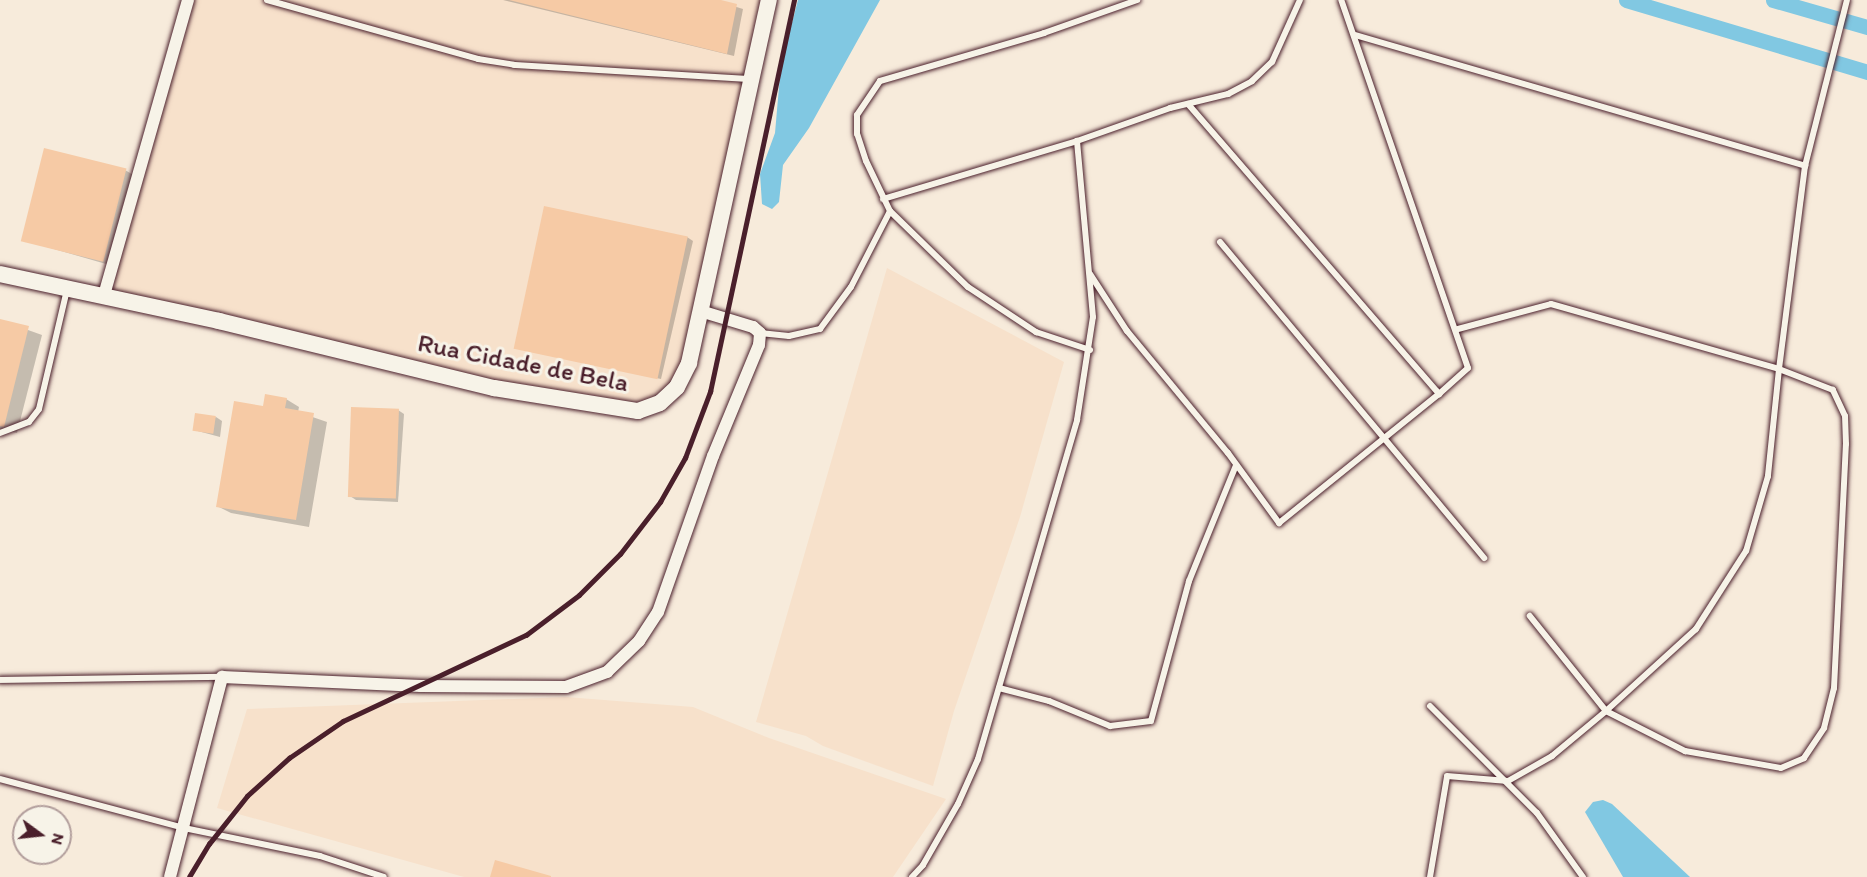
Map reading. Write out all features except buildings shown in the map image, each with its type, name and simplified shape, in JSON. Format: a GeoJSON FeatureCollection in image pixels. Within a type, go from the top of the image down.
{"type":"FeatureCollection","features":[{"type":"Feature","properties":{"kind":"street"},"geometry":{"type":"LineString","coordinates":[[104,295],[188,0]]}},
{"type":"Feature","properties":{"kind":"street","name":"Rua Cidade de Bela"},"geometry":{"type":"LineString","coordinates":[[0,274],[104,295],[494,388],[638,411],[660,403],[677,387],[689,363],[769,0]]}},
{"type":"Feature","properties":{"kind":"street"},"geometry":{"type":"LineString","coordinates":[[170,877],[222,677],[538,688],[566,687],[607,672],[639,641],[658,612],[760,333],[753,327],[700,311]]}},
{"type":"Feature","properties":{"kind":"lane"},"geometry":{"type":"LineString","coordinates":[[267,0],[496,62],[751,79]]}},
{"type":"Feature","properties":{"kind":"lane"},"geometry":{"type":"LineString","coordinates":[[1090,350],[1036,332],[968,287],[890,211],[857,134],[857,116],[880,81],[1044,33],[1137,0]]}},
{"type":"Feature","properties":{"kind":"lane"},"geometry":{"type":"LineString","coordinates":[[883,199],[1077,141],[1188,104],[1228,94],[1252,81],[1272,62],[1300,0]]}},
{"type":"Feature","properties":{"kind":"lane"},"geometry":{"type":"LineString","coordinates":[[1088,271],[1126,331],[1236,465],[1279,523],[1468,368],[1458,329],[1425,247],[1355,35],[1341,0]]}},
{"type":"Feature","properties":{"kind":"lane"},"geometry":{"type":"LineString","coordinates":[[1430,877],[1447,776],[1508,781],[1552,756],[1606,711],[1696,629],[1746,551],[1768,476],[1805,166],[1847,0]]}},
{"type":"Feature","properties":{"kind":"lane"},"geometry":{"type":"LineString","coordinates":[[1355,35],[1805,166]]}},
{"type":"Feature","properties":{"kind":"lane"},"geometry":{"type":"LineString","coordinates":[[1188,104],[1439,394]]}},
{"type":"Feature","properties":{"kind":"lane"},"geometry":{"type":"LineString","coordinates":[[912,877],[923,866],[969,781],[1060,486],[1090,350],[1093,317],[1077,141]]}},
{"type":"Feature","properties":{"kind":"lane"},"geometry":{"type":"LineString","coordinates":[[760,333],[798,335],[820,329],[851,287],[890,211]]}},
{"type":"Feature","properties":{"kind":"lane"},"geometry":{"type":"LineString","coordinates":[[1220,242],[1386,437],[1484,558]]}},
{"type":"Feature","properties":{"kind":"lane"},"geometry":{"type":"LineString","coordinates":[[0,434],[29,422],[39,409],[68,289]]}},
{"type":"Feature","properties":{"kind":"lane"},"geometry":{"type":"LineString","coordinates":[[1458,329],[1551,304],[1779,369],[1833,390],[1845,416],[1834,688],[1824,728],[1804,758],[1781,768],[1685,751],[1606,711],[1530,616]]}},
{"type":"Feature","properties":{"kind":"lane"},"geometry":{"type":"LineString","coordinates":[[999,688],[1049,701],[1110,726],[1151,721],[1189,581],[1236,465]]}},
{"type":"Feature","properties":{"kind":"lane"},"geometry":{"type":"LineString","coordinates":[[0,680],[222,677]]}},
{"type":"Feature","properties":{"kind":"lane"},"geometry":{"type":"LineString","coordinates":[[1430,706],[1508,781],[1537,813],[1583,877]]}},
{"type":"Feature","properties":{"kind":"lane"},"geometry":{"type":"LineString","coordinates":[[0,778],[184,828],[320,856],[384,877]]}},
{"type":"Feature","properties":{"kind":"shaded area"},"geometry":{"type":"Polygon","coordinates":[[[188,0],[768,0],[677,387],[638,411],[104,295],[188,0]]]}},
{"type":"Feature","properties":{"kind":"shaded area"},"geometry":{"type":"Polygon","coordinates":[[[887,268],[1064,362],[1020,517],[954,711],[933,786],[823,746],[806,736],[756,722],[887,268]]]}},
{"type":"Feature","properties":{"kind":"shaded area"},"geometry":{"type":"Polygon","coordinates":[[[566,697],[693,707],[769,738],[946,799],[893,877],[464,877],[217,808],[247,709],[566,697]]]}},
{"type":"Feature","properties":{"kind":"water"},"geometry":{"type":"Polygon","coordinates":[[[798,0],[880,0],[809,128],[783,165],[779,202],[772,209],[762,204],[760,174],[775,133],[781,64],[798,0]]]}},
{"type":"Feature","properties":{"kind":"water"},"geometry":{"type":"Polygon","coordinates":[[[1603,800],[1612,804],[1690,877],[1623,877],[1585,812],[1593,802],[1603,800]]]}},
{"type":"Feature","properties":{"kind":"waterway"},"geometry":{"type":"LineString","coordinates":[[1626,0],[1867,72]]}},
{"type":"Feature","properties":{"kind":"waterway"},"geometry":{"type":"LineString","coordinates":[[1773,0],[1867,27]]}},
{"type":"Feature","properties":{"kind":"railway"},"geometry":{"type":"LineString","coordinates":[[189,877],[209,844],[247,796],[289,758],[343,721],[526,635],[579,595],[620,554],[660,502],[685,458],[710,392],[794,0]]}}]}
